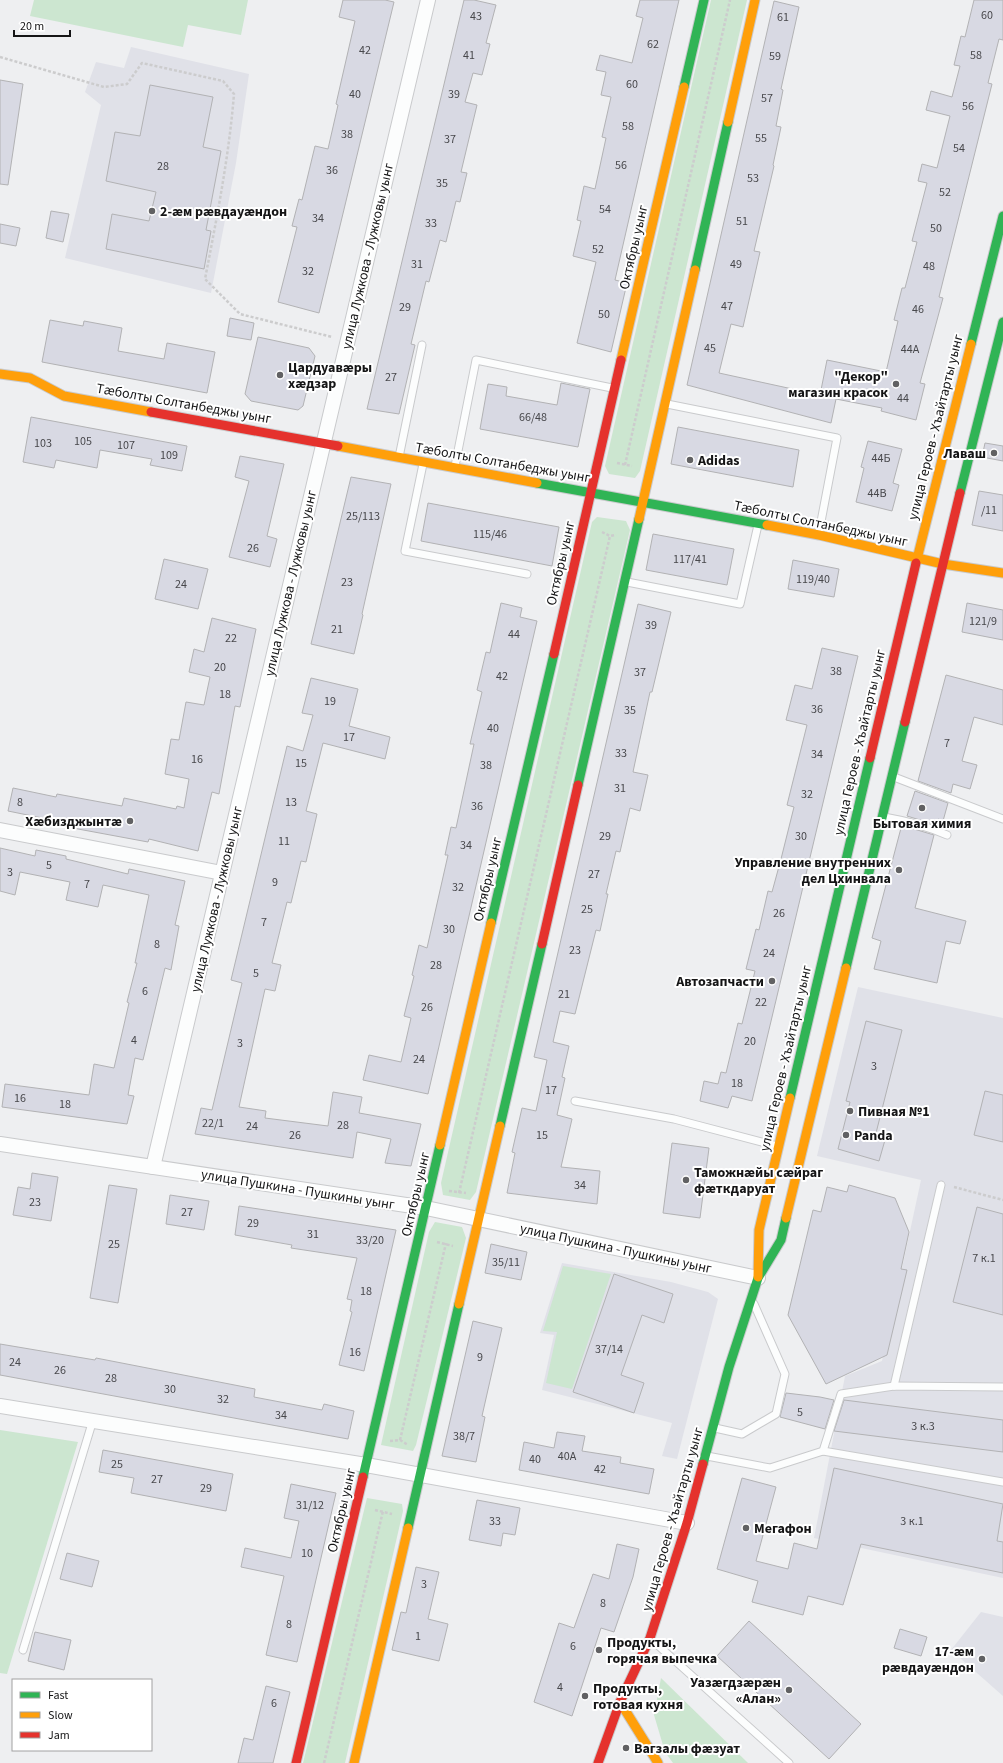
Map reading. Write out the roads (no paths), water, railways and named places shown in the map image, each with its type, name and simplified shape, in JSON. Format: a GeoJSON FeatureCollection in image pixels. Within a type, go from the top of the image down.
{"type":"FeatureCollection","features":[{"type":"Feature","properties":{"kind":"street","name":"улица Лужкова - Лужковы уынг"},"geometry":{"type":"LineString","coordinates":[[153,1166],[428,0]]}},
{"type":"Feature","properties":{"kind":"street","name":"Октябры уынг"},"geometry":{"type":"LineString","coordinates":[[296,1763],[426,1208],[704,0]]}},
{"type":"Feature","properties":{"kind":"street"},"geometry":{"type":"LineString","coordinates":[[354,1763],[643,502],[755,0]]}},
{"type":"Feature","properties":{"kind":"street","name":"улица Героев - Хъайтарты уынг"},"geometry":{"type":"LineString","coordinates":[[758,1278],[759,1230],[917,558],[1003,216]]}},
{"type":"Feature","properties":{"kind":"street","name":"улица Героев - Хъайтарты уынг"},"geometry":{"type":"LineString","coordinates":[[598,1763],[620,1702],[650,1638],[687,1523],[730,1367],[751,1298],[758,1278],[781,1240],[943,564],[1003,322]]}},
{"type":"Feature","properties":{"kind":"street","name":"Тæболты Солтанбеджы уынг"},"geometry":{"type":"LineString","coordinates":[[0,374],[30,378],[64,396],[591,492],[819,535],[943,564],[1003,573]]}},
{"type":"Feature","properties":{"kind":"street"},"geometry":{"type":"LineString","coordinates":[[0,830],[222,873]]}},
{"type":"Feature","properties":{"kind":"street","name":"улица Пушкина - Пушкины уынг"},"geometry":{"type":"LineString","coordinates":[[0,1144],[426,1208],[758,1278]]}},
{"type":"Feature","properties":{"kind":"street"},"geometry":{"type":"LineString","coordinates":[[0,1406],[366,1465],[419,1476],[687,1523]]}},
{"type":"Feature","properties":{"kind":"street"},"geometry":{"type":"LineString","coordinates":[[620,1702],[658,1763]]}},
{"type":"Feature","properties":{"kind":"lane"},"geometry":{"type":"LineString","coordinates":[[399,457],[422,345]]}},
{"type":"Feature","properties":{"kind":"lane"},"geometry":{"type":"LineString","coordinates":[[455,467],[476,360],[615,388]]}},
{"type":"Feature","properties":{"kind":"lane"},"geometry":{"type":"LineString","coordinates":[[665,403],[837,438],[819,535]]}},
{"type":"Feature","properties":{"kind":"lane"},"geometry":{"type":"LineString","coordinates":[[424,462],[405,551],[527,574]]}},
{"type":"Feature","properties":{"kind":"lane"},"geometry":{"type":"LineString","coordinates":[[625,581],[740,604],[758,524]]}},
{"type":"Feature","properties":{"kind":"lane"},"geometry":{"type":"LineString","coordinates":[[892,776],[1003,819]]}},
{"type":"Feature","properties":{"kind":"lane"},"geometry":{"type":"LineString","coordinates":[[882,817],[907,821],[931,828],[947,835]]}},
{"type":"Feature","properties":{"kind":"lane"},"geometry":{"type":"LineString","coordinates":[[574,1101],[674,1119],[779,1147]]}},
{"type":"Feature","properties":{"kind":"lane"},"geometry":{"type":"LineString","coordinates":[[894,1386],[941,1185]]}},
{"type":"Feature","properties":{"kind":"lane"},"geometry":{"type":"LineString","coordinates":[[713,1427],[742,1434],[776,1414],[785,1374],[751,1298]]}},
{"type":"Feature","properties":{"kind":"lane"},"geometry":{"type":"LineString","coordinates":[[823,1451],[841,1394],[894,1386],[1003,1386]]}},
{"type":"Feature","properties":{"kind":"lane"},"geometry":{"type":"LineString","coordinates":[[23,1650],[93,1420]]}},
{"type":"Feature","properties":{"kind":"lane"},"geometry":{"type":"LineString","coordinates":[[706,1456],[770,1468],[823,1451],[1003,1482]]}},
{"type":"Feature","properties":{"kind":"lane"},"geometry":{"type":"LineString","coordinates":[[650,1638],[789,1763]]}},
{"type":"Feature","properties":{"kind":"place","name":"2-æм рӕвдауӕндон"},"geometry":{"type":"Point","coordinates":[152,211]}},
{"type":"Feature","properties":{"kind":"place","name":"Цардуавæры хæдзар"},"geometry":{"type":"Point","coordinates":[280,375]}},
{"type":"Feature","properties":{"kind":"place","name":"\"Декор\" магазин красок"},"geometry":{"type":"Point","coordinates":[896,384]}},
{"type":"Feature","properties":{"kind":"place","name":"Лаваш"},"geometry":{"type":"Point","coordinates":[994,453]}},
{"type":"Feature","properties":{"kind":"place","name":"Adidas"},"geometry":{"type":"Point","coordinates":[690,460]}},
{"type":"Feature","properties":{"kind":"place","name":"Бытовая химия"},"geometry":{"type":"Point","coordinates":[922,808]}},
{"type":"Feature","properties":{"kind":"place","name":"Хæбизджынтæ"},"geometry":{"type":"Point","coordinates":[130,821]}},
{"type":"Feature","properties":{"kind":"place","name":"Управление внутренних дел Цхинвала"},"geometry":{"type":"Point","coordinates":[899,870]}},
{"type":"Feature","properties":{"kind":"place","name":"Автозапчасти"},"geometry":{"type":"Point","coordinates":[772,981]}},
{"type":"Feature","properties":{"kind":"place","name":"Пивная №1"},"geometry":{"type":"Point","coordinates":[850,1111]}},
{"type":"Feature","properties":{"kind":"place","name":"Panda"},"geometry":{"type":"Point","coordinates":[846,1135]}},
{"type":"Feature","properties":{"kind":"place","name":"Таможнæйы сæйраг фæткдаруат"},"geometry":{"type":"Point","coordinates":[686,1180]}},
{"type":"Feature","properties":{"kind":"place","name":"Мегафон"},"geometry":{"type":"Point","coordinates":[746,1528]}},
{"type":"Feature","properties":{"kind":"place","name":"Продукты, горячая выпечка"},"geometry":{"type":"Point","coordinates":[599,1650]}},
{"type":"Feature","properties":{"kind":"place","name":"17-æм рӕвдауӕндон"},"geometry":{"type":"Point","coordinates":[982,1659]}},
{"type":"Feature","properties":{"kind":"place","name":"Уазæгдзæрæн «Алан»"},"geometry":{"type":"Point","coordinates":[789,1690]}},
{"type":"Feature","properties":{"kind":"place","name":"Продукты, готовая кухня"},"geometry":{"type":"Point","coordinates":[585,1696]}},
{"type":"Feature","properties":{"kind":"place","name":"Вагзалы фæзуат"},"geometry":{"type":"Point","coordinates":[626,1748]}}]}
